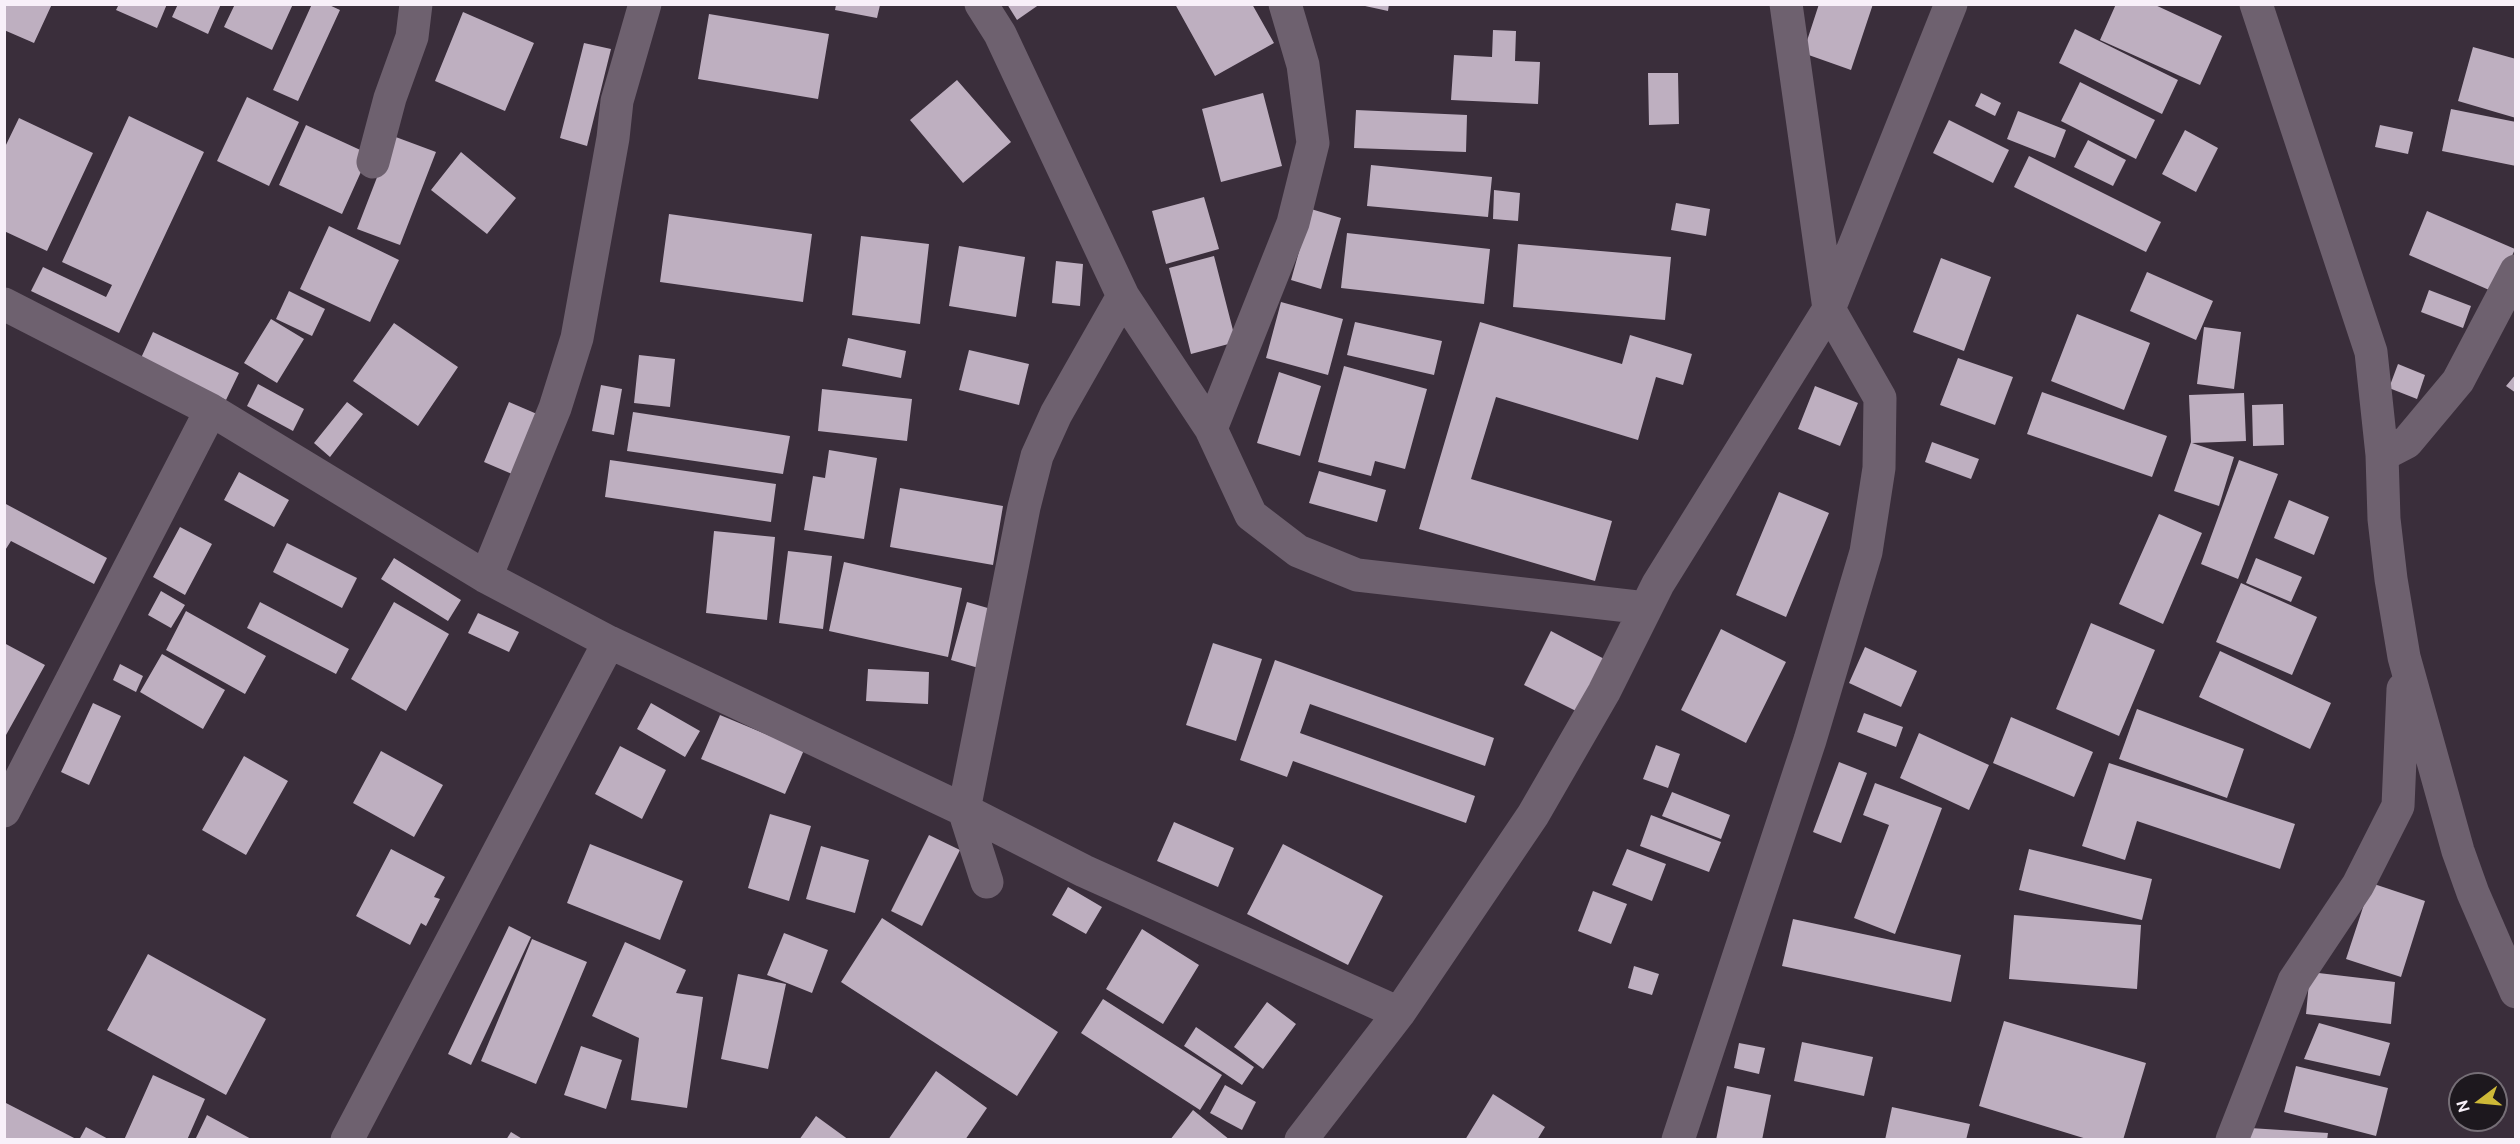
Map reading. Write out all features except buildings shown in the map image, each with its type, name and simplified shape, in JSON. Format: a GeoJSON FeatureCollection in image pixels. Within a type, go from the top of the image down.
{"type":"FeatureCollection","features":[{"type":"Feature","properties":{"kind":"street"},"geometry":{"type":"LineString","coordinates":[[373,162],[390,98],[412,37],[416,4]]}},
{"type":"Feature","properties":{"kind":"street"},"geometry":{"type":"LineString","coordinates":[[486,577],[555,408],[578,338],[613,138],[617,101],[645,4]]}},
{"type":"Feature","properties":{"kind":"street"},"geometry":{"type":"LineString","coordinates":[[981,4],[1000,34],[1122,296],[1211,429],[1251,515],[1298,551],[1357,575],[1646,608]]}},
{"type":"Feature","properties":{"kind":"street"},"geometry":{"type":"LineString","coordinates":[[1211,429],[1293,223],[1313,143],[1303,65],[1285,4]]}},
{"type":"Feature","properties":{"kind":"street"},"geometry":{"type":"LineString","coordinates":[[1678,1140],[1810,740],[1866,552],[1879,468],[1880,398],[1829,309],[1786,4]]}},
{"type":"Feature","properties":{"kind":"street"},"geometry":{"type":"LineString","coordinates":[[1301,1140],[1399,1013],[1533,815],[1604,692],[1658,584],[1829,309],[1951,4]]}},
{"type":"Feature","properties":{"kind":"street"},"geometry":{"type":"LineString","coordinates":[[2256,4],[2371,352],[2382,455],[2384,519],[2404,657],[2458,851],[2473,893],[2516,992]]}},
{"type":"Feature","properties":{"kind":"street"},"geometry":{"type":"LineString","coordinates":[[2382,455],[2407,442],[2458,381],[2516,271]]}},
{"type":"Feature","properties":{"kind":"street"},"geometry":{"type":"LineString","coordinates":[[987,882],[964,810],[1024,507],[1036,456],[1056,414],[1122,296]]}},
{"type":"Feature","properties":{"kind":"street"},"geometry":{"type":"LineString","coordinates":[[4,304],[211,411],[486,577],[609,642],[964,810],[1084,871],[1399,1013]]}},
{"type":"Feature","properties":{"kind":"street"},"geometry":{"type":"LineString","coordinates":[[4,811],[211,411]]}},
{"type":"Feature","properties":{"kind":"street"},"geometry":{"type":"LineString","coordinates":[[347,1140],[609,642]]}},
{"type":"Feature","properties":{"kind":"street"},"geometry":{"type":"LineString","coordinates":[[2232,1140],[2294,981],[2358,885],[2398,806],[2404,657]]}}]}
